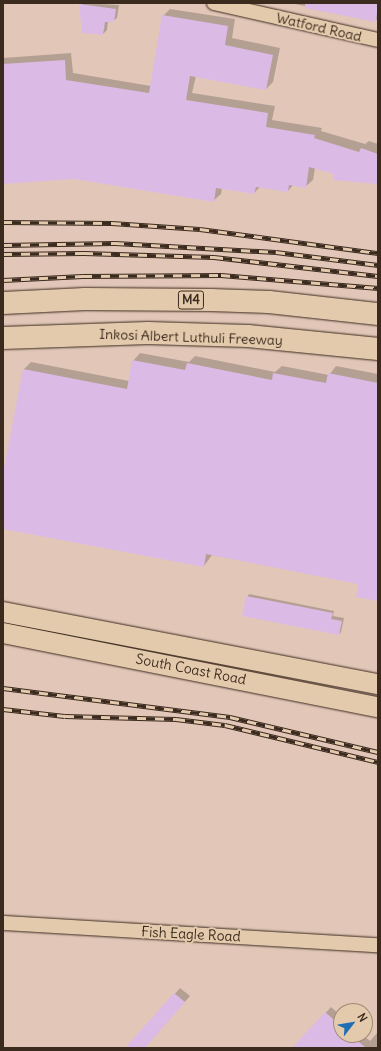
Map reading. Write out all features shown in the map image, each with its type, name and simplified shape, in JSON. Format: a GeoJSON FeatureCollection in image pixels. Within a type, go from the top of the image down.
{"type":"FeatureCollection","features":[{"type":"Feature","properties":{"kind":"highway","name":"M4"},"geometry":{"type":"LineString","coordinates":[[3,303],[85,299],[211,300],[269,302],[378,314]]}},
{"type":"Feature","properties":{"kind":"highway","name":"Inkosi Albert Luthuli Freeway"},"geometry":{"type":"LineString","coordinates":[[3,338],[164,333],[248,336],[378,349]]}},
{"type":"Feature","properties":{"kind":"street","name":"Watford Road"},"geometry":{"type":"LineString","coordinates":[[214,3],[378,40]]}},
{"type":"Feature","properties":{"kind":"street","name":"South Coast Road"},"geometry":{"type":"LineString","coordinates":[[3,612],[378,684]]}},
{"type":"Feature","properties":{"kind":"street","name":"South Coast Road"},"geometry":{"type":"LineString","coordinates":[[3,632],[378,707]]}},
{"type":"Feature","properties":{"kind":"street","name":"Fish Eagle Road"},"geometry":{"type":"LineString","coordinates":[[3,923],[378,945]]}},
{"type":"Feature","properties":{"kind":"building"},"geometry":{"type":"Polygon","coordinates":[[[305,3],[378,3],[376,22],[305,8],[305,3]]]}},
{"type":"Feature","properties":{"kind":"building"},"geometry":{"type":"Polygon","coordinates":[[[79,4],[116,9],[114,22],[105,22],[103,35],[82,33],[79,4]]]}},
{"type":"Feature","properties":{"kind":"building"},"geometry":{"type":"Polygon","coordinates":[[[162,15],[228,26],[225,45],[273,55],[266,90],[190,76],[186,100],[268,113],[266,127],[315,135],[314,138],[359,152],[361,148],[378,154],[378,184],[333,180],[334,174],[309,167],[306,188],[289,185],[288,192],[256,187],[254,194],[216,188],[214,202],[74,179],[3,184],[3,64],[65,60],[66,80],[149,93],[162,15]]]}},
{"type":"Feature","properties":{"kind":"building"},"geometry":{"type":"Polygon","coordinates":[[[132,360],[185,370],[187,363],[272,380],[273,373],[326,383],[328,373],[378,383],[378,601],[356,597],[358,584],[206,554],[204,567],[3,529],[3,473],[23,369],[127,389],[132,360]]]}},
{"type":"Feature","properties":{"kind":"building"},"geometry":{"type":"Polygon","coordinates":[[[246,596],[333,613],[331,619],[342,621],[339,635],[242,616],[246,596]]]}},
{"type":"Feature","properties":{"kind":"building"},"geometry":{"type":"Polygon","coordinates":[[[174,993],[185,1002],[145,1048],[125,1048],[174,993]]]}},
{"type":"Feature","properties":{"kind":"building"},"geometry":{"type":"Polygon","coordinates":[[[325,1012],[333,1019],[333,1043],[360,1043],[366,1048],[292,1048],[325,1012]]]}},
{"type":"Feature","properties":{"kind":"railway"},"geometry":{"type":"LineString","coordinates":[[3,222],[112,223],[200,229],[378,253]]}},
{"type":"Feature","properties":{"kind":"railway"},"geometry":{"type":"LineString","coordinates":[[3,245],[115,243],[276,252],[378,265]]}},
{"type":"Feature","properties":{"kind":"railway"},"geometry":{"type":"LineString","coordinates":[[3,254],[84,253],[214,257],[378,276]]}},
{"type":"Feature","properties":{"kind":"railway"},"geometry":{"type":"LineString","coordinates":[[3,280],[83,276],[221,275],[378,288]]}},
{"type":"Feature","properties":{"kind":"railway"},"geometry":{"type":"LineString","coordinates":[[3,688],[230,717],[378,752]]}},
{"type":"Feature","properties":{"kind":"railway"},"geometry":{"type":"LineString","coordinates":[[3,709],[65,716],[176,719],[225,725],[378,762]]}}]}
